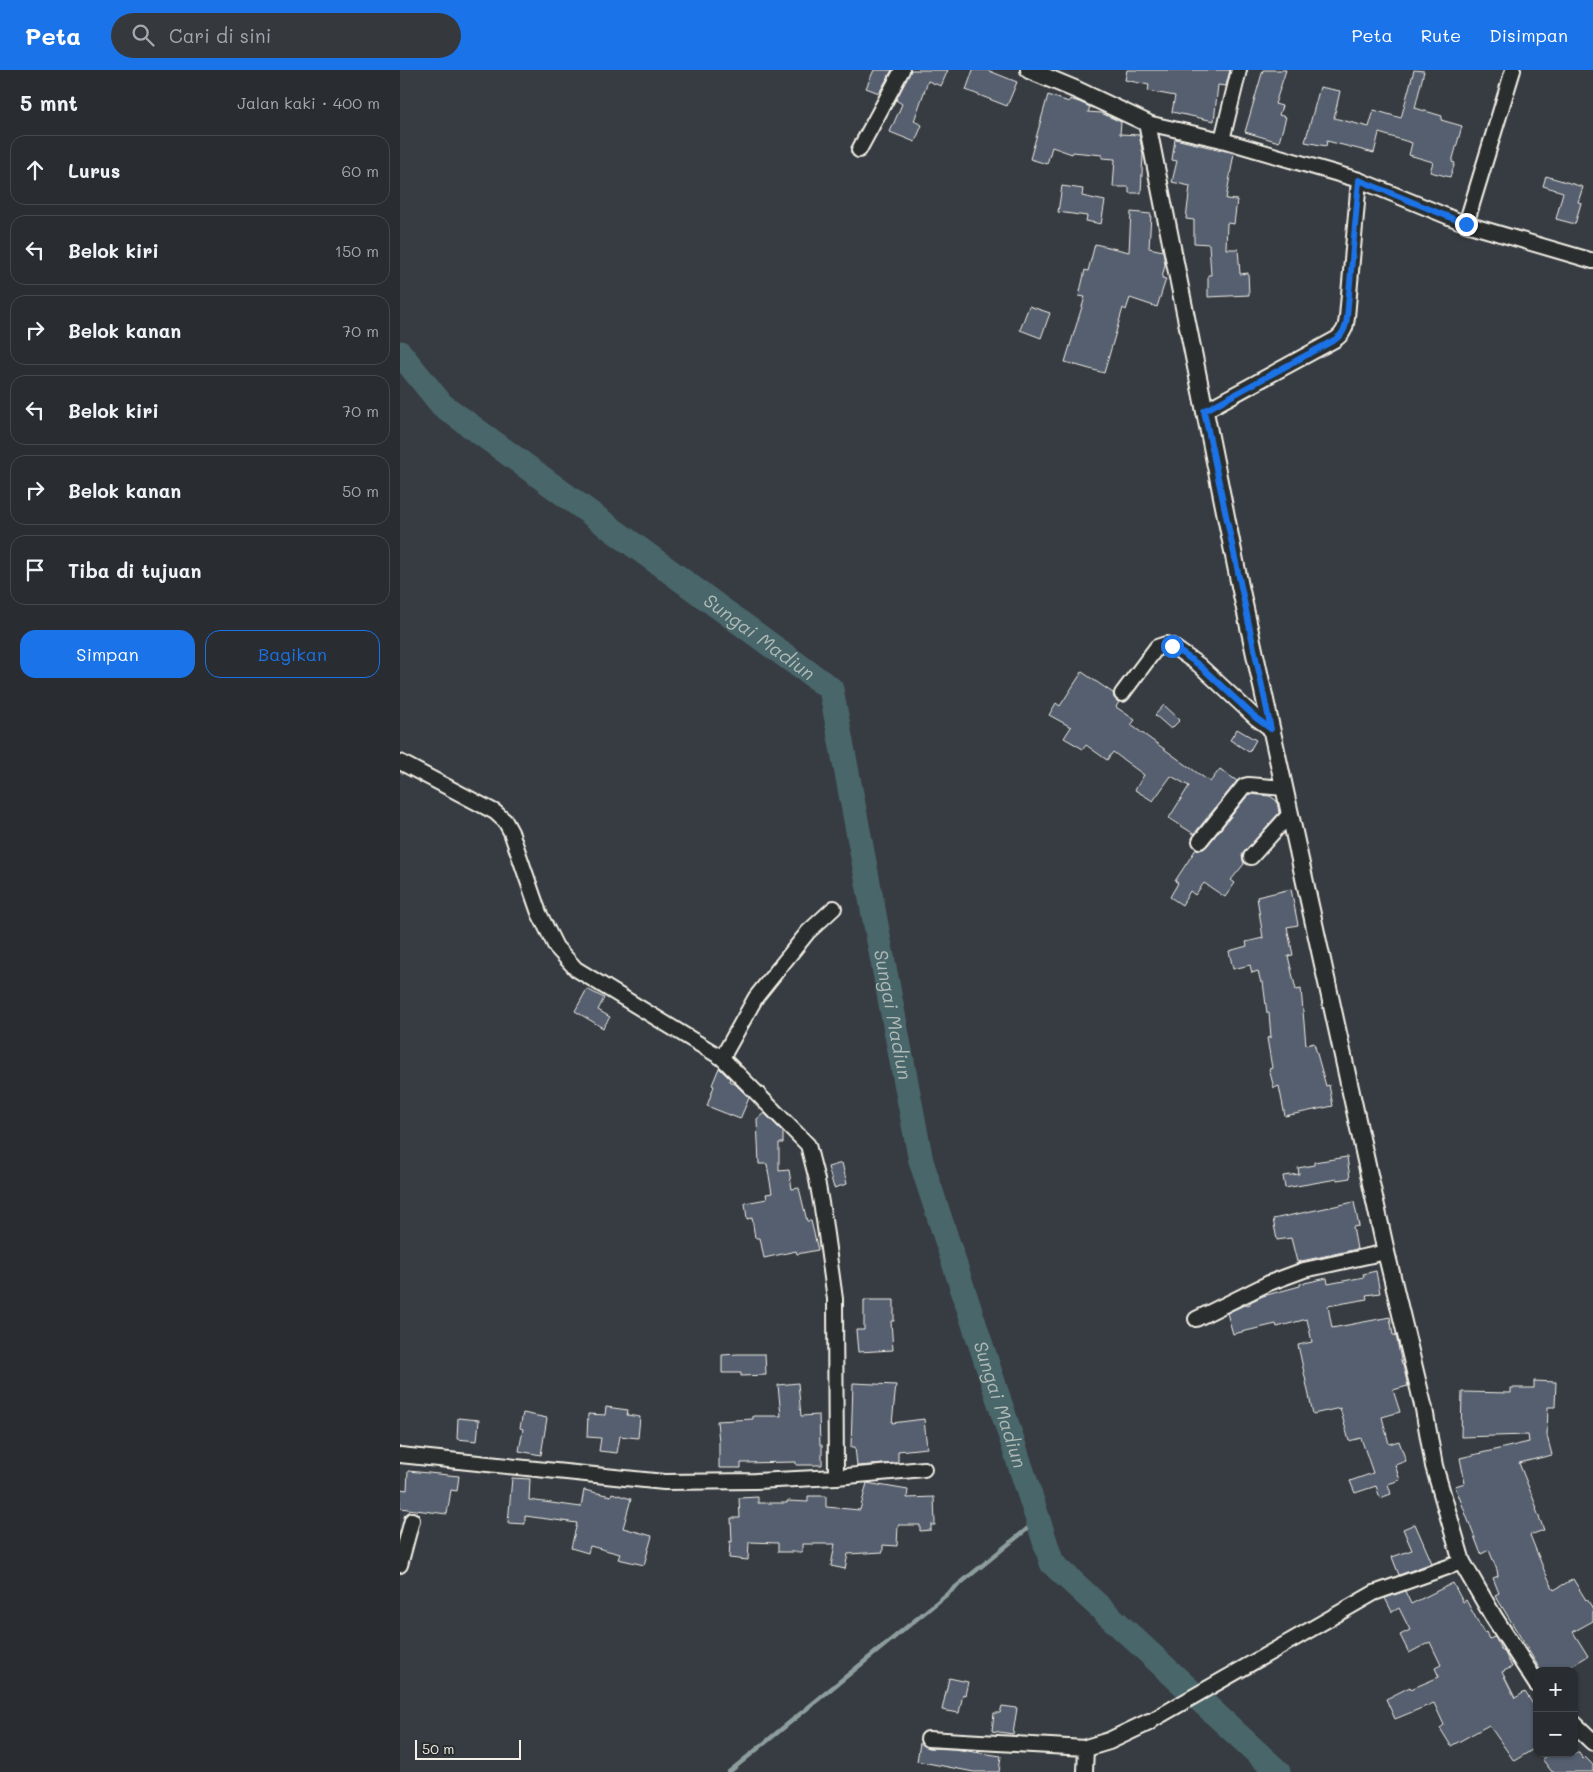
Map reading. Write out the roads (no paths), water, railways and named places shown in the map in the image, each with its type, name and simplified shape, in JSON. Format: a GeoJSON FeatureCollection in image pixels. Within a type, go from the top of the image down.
{"type":"FeatureCollection","features":[{"type":"Feature","properties":{"kind":"street"},"geometry":{"type":"LineString","coordinates":[[859,150],[902,70]]}},
{"type":"Feature","properties":{"kind":"street"},"geometry":{"type":"LineString","coordinates":[[1030,70],[1147,123],[1222,140],[1359,180],[1466,224],[1593,261]]}},
{"type":"Feature","properties":{"kind":"street"},"geometry":{"type":"LineString","coordinates":[[1222,140],[1239,70]]}},
{"type":"Feature","properties":{"kind":"street"},"geometry":{"type":"LineString","coordinates":[[1466,224],[1513,70]]}},
{"type":"Feature","properties":{"kind":"street"},"geometry":{"type":"LineString","coordinates":[[1147,123],[1204,411],[1289,815],[1386,1252],[1424,1409],[1434,1466],[1462,1562],[1493,1616],[1533,1678]]}},
{"type":"Feature","properties":{"kind":"street"},"geometry":{"type":"LineString","coordinates":[[1204,411],[1342,335],[1346,328],[1359,180]]}},
{"type":"Feature","properties":{"kind":"street"},"geometry":{"type":"LineString","coordinates":[[1122,694],[1157,647],[1166,644],[1172,646],[1199,665],[1256,718],[1271,729]]}},
{"type":"Feature","properties":{"kind":"street"},"geometry":{"type":"LineString","coordinates":[[400,762],[495,812],[505,821],[511,832],[538,913],[556,947],[576,969],[722,1058],[808,1145],[817,1180],[835,1299],[836,1477]]}},
{"type":"Feature","properties":{"kind":"street"},"geometry":{"type":"LineString","coordinates":[[1200,841],[1244,786],[1248,784],[1284,788]]}},
{"type":"Feature","properties":{"kind":"street"},"geometry":{"type":"LineString","coordinates":[[1251,857],[1289,815]]}},
{"type":"Feature","properties":{"kind":"street"},"geometry":{"type":"LineString","coordinates":[[722,1058],[756,996],[808,932],[834,908]]}},
{"type":"Feature","properties":{"kind":"street"},"geometry":{"type":"LineString","coordinates":[[1196,1319],[1269,1283],[1304,1270],[1386,1252]]}},
{"type":"Feature","properties":{"kind":"street"},"geometry":{"type":"LineString","coordinates":[[400,1455],[664,1482],[755,1481],[836,1477],[924,1469]]}},
{"type":"Feature","properties":{"kind":"street"},"geometry":{"type":"LineString","coordinates":[[400,1565],[412,1520]]}},
{"type":"Feature","properties":{"kind":"street"},"geometry":{"type":"LineString","coordinates":[[928,1739],[1086,1748],[1109,1741],[1149,1722],[1374,1593],[1462,1562]]}},
{"type":"Feature","properties":{"kind":"street"},"geometry":{"type":"LineString","coordinates":[[1578,1728],[1593,1742]]}},
{"type":"Feature","properties":{"kind":"street"},"geometry":{"type":"LineString","coordinates":[[1085,1772],[1086,1748]]}},
{"type":"Feature","properties":{"kind":"waterway","name":"Sungai Madiun"},"geometry":{"type":"LineString","coordinates":[[400,353],[442,405],[831,689],[921,1161],[1052,1563],[1278,1772]]}},
{"type":"Feature","properties":{"kind":"waterway"},"geometry":{"type":"LineString","coordinates":[[729,1772],[1038,1520]]}}]}
